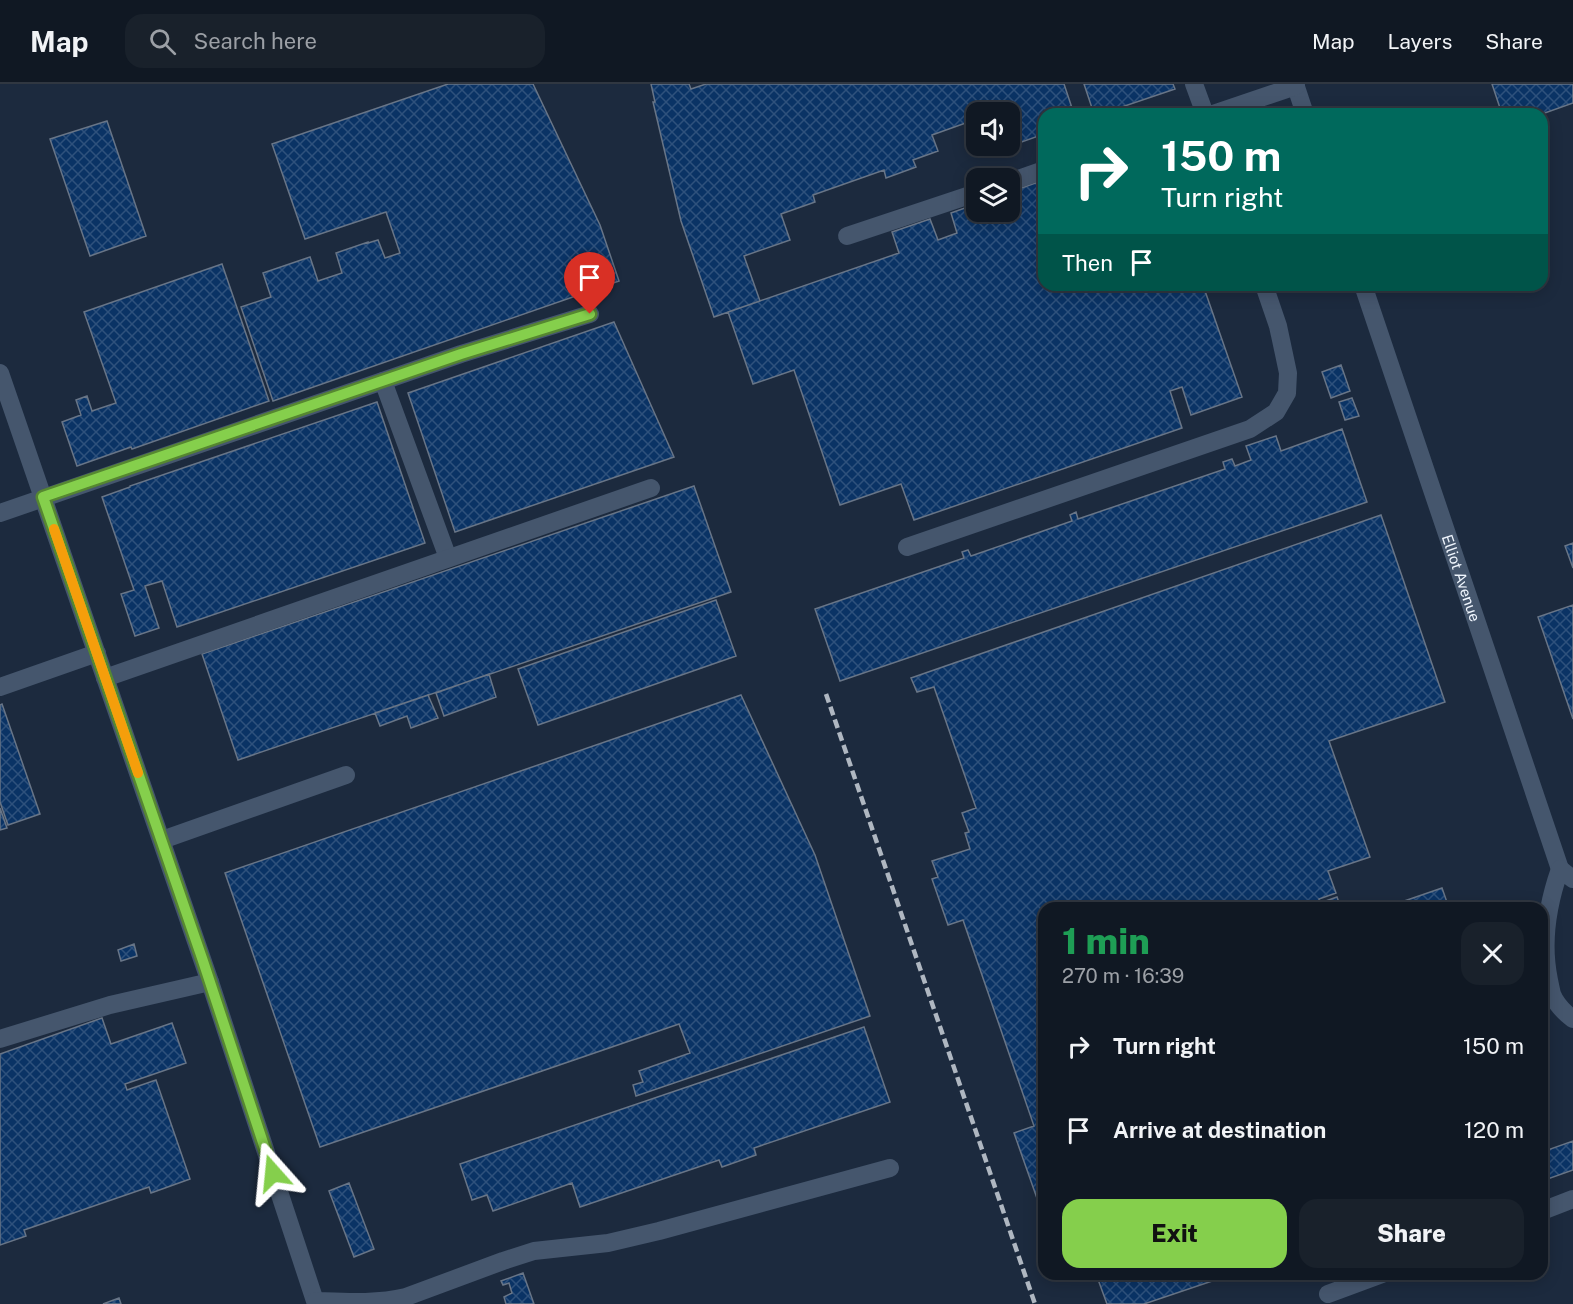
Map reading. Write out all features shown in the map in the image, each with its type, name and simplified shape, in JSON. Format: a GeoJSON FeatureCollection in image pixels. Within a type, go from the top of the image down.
{"type":"FeatureCollection","features":[{"type":"Feature","properties":{"kind":"street"},"geometry":{"type":"LineString","coordinates":[[1194,84],[1203,108]]}},
{"type":"Feature","properties":{"kind":"street"},"geometry":{"type":"LineString","coordinates":[[1231,108],[1295,85],[1303,108]]}},
{"type":"Feature","properties":{"kind":"street"},"geometry":{"type":"LineString","coordinates":[[1020,178],[1038,172]]}},
{"type":"Feature","properties":{"kind":"street"},"geometry":{"type":"LineString","coordinates":[[847,236],[966,196]]}},
{"type":"Feature","properties":{"kind":"street"},"geometry":{"type":"LineString","coordinates":[[907,547],[1250,429],[1276,412],[1287,393],[1288,372],[1278,326],[1266,291]]}},
{"type":"Feature","properties":{"kind":"street","name":"Elliot Avenue"},"geometry":{"type":"LineString","coordinates":[[1365,291],[1567,874]]}},
{"type":"Feature","properties":{"kind":"street"},"geometry":{"type":"LineString","coordinates":[[0,513],[461,354],[590,314]]}},
{"type":"Feature","properties":{"kind":"street"},"geometry":{"type":"LineString","coordinates":[[0,373],[162,840],[316,1303],[390,1301],[534,1251],[608,1243],[890,1168]]}},
{"type":"Feature","properties":{"kind":"street"},"geometry":{"type":"LineString","coordinates":[[383,381],[448,558]]}},
{"type":"Feature","properties":{"kind":"street"},"geometry":{"type":"LineString","coordinates":[[105,678],[651,488]]}},
{"type":"Feature","properties":{"kind":"street"},"geometry":{"type":"LineString","coordinates":[[0,687],[97,653]]}},
{"type":"Feature","properties":{"kind":"street"},"geometry":{"type":"LineString","coordinates":[[162,840],[346,775]]}},
{"type":"Feature","properties":{"kind":"street"},"geometry":{"type":"LineString","coordinates":[[1548,918],[1551,896],[1567,874]]}},
{"type":"Feature","properties":{"kind":"street"},"geometry":{"type":"LineString","coordinates":[[1548,974],[1552,994],[1564,1012],[1573,1019]]}},
{"type":"Feature","properties":{"kind":"street"},"geometry":{"type":"LineString","coordinates":[[0,1039],[110,1005],[210,982]]}},
{"type":"Feature","properties":{"kind":"street"},"geometry":{"type":"LineString","coordinates":[[1548,1209],[1573,1199]]}},
{"type":"Feature","properties":{"kind":"street"},"geometry":{"type":"LineString","coordinates":[[1328,1294],[1366,1280]]}},
{"type":"Feature","properties":{"kind":"shaded area"},"geometry":{"type":"Polygon","coordinates":[[[0,84],[1573,84],[1573,1304],[0,1304],[0,84]]]}},
{"type":"Feature","properties":{"kind":"building"},"geometry":{"type":"Polygon","coordinates":[[[448,84],[533,84],[600,225],[619,281],[273,401],[241,307],[271,297],[263,273],[310,257],[318,281],[342,273],[336,253],[378,240],[385,258],[400,253],[386,212],[305,239],[272,144],[448,84]]]}},
{"type":"Feature","properties":{"kind":"building"},"geometry":{"type":"Polygon","coordinates":[[[651,84],[689,84],[691,89],[706,84],[1064,84],[1072,108],[1038,108],[1038,136],[1020,143],[1020,102],[966,102],[966,123],[932,135],[938,151],[913,160],[916,167],[886,178],[884,170],[813,195],[815,202],[781,214],[790,240],[744,256],[760,301],[714,317],[681,221],[653,102],[655,102],[651,84]]]}},
{"type":"Feature","properties":{"kind":"building"},"geometry":{"type":"Polygon","coordinates":[[[1084,84],[1173,84],[1175,89],[1119,108],[1092,108],[1084,84]]]}},
{"type":"Feature","properties":{"kind":"building"},"geometry":{"type":"Polygon","coordinates":[[[1492,84],[1573,84],[1573,103],[1548,112],[1548,108],[1500,108],[1492,84]]]}},
{"type":"Feature","properties":{"kind":"building"},"geometry":{"type":"Polygon","coordinates":[[[107,121],[146,236],[90,256],[50,139],[107,121]]]}},
{"type":"Feature","properties":{"kind":"building"},"geometry":{"type":"Polygon","coordinates":[[[1038,182],[1038,291],[1205,291],[1242,397],[1191,415],[1182,387],[1170,391],[1182,428],[914,520],[901,484],[840,505],[794,370],[753,384],[728,312],[899,253],[892,232],[930,219],[938,240],[957,233],[951,213],[966,208],[966,222],[1020,222],[1020,188],[1038,182]]]}},
{"type":"Feature","properties":{"kind":"building"},"geometry":{"type":"Polygon","coordinates":[[[222,264],[269,401],[77,466],[62,422],[81,415],[76,400],[87,396],[92,411],[116,403],[84,312],[222,264]]]}},
{"type":"Feature","properties":{"kind":"building"},"geometry":{"type":"Polygon","coordinates":[[[614,322],[674,457],[455,532],[408,393],[614,322]]]}},
{"type":"Feature","properties":{"kind":"building"},"geometry":{"type":"Polygon","coordinates":[[[1341,365],[1350,391],[1331,398],[1322,372],[1341,365]]]}},
{"type":"Feature","properties":{"kind":"building"},"geometry":{"type":"Polygon","coordinates":[[[1352,398],[1359,416],[1345,420],[1339,402],[1352,398]]]}},
{"type":"Feature","properties":{"kind":"building"},"geometry":{"type":"Polygon","coordinates":[[[377,402],[425,543],[177,627],[162,581],[145,586],[159,628],[135,636],[121,594],[134,590],[102,497],[377,402]]]}},
{"type":"Feature","properties":{"kind":"building"},"geometry":{"type":"Polygon","coordinates":[[[1342,429],[1367,502],[840,681],[815,609],[964,558],[962,552],[968,550],[971,556],[1072,521],[1070,515],[1076,512],[1078,519],[1225,469],[1223,462],[1232,459],[1235,466],[1251,460],[1246,446],[1276,436],[1281,451],[1342,429]]]}},
{"type":"Feature","properties":{"kind":"building"},"geometry":{"type":"Polygon","coordinates":[[[694,486],[731,592],[238,760],[202,654],[694,486]]]}},
{"type":"Feature","properties":{"kind":"building"},"geometry":{"type":"Polygon","coordinates":[[[1381,515],[1445,702],[1329,741],[1370,857],[1328,871],[1336,893],[1319,899],[1320,902],[1038,902],[1038,1201],[1014,1133],[1034,1126],[963,920],[948,925],[932,879],[938,877],[932,861],[970,849],[965,833],[969,832],[962,813],[976,808],[934,687],[917,692],[911,678],[1381,515]]]}},
{"type":"Feature","properties":{"kind":"building"},"geometry":{"type":"Polygon","coordinates":[[[1573,543],[1573,568],[1565,546],[1573,543]]]}},
{"type":"Feature","properties":{"kind":"building"},"geometry":{"type":"Polygon","coordinates":[[[716,600],[736,656],[538,725],[518,669],[716,600]]]}},
{"type":"Feature","properties":{"kind":"building"},"geometry":{"type":"Polygon","coordinates":[[[1573,605],[1573,719],[1538,617],[1573,605]]]}},
{"type":"Feature","properties":{"kind":"building"},"geometry":{"type":"Polygon","coordinates":[[[489,674],[496,697],[444,716],[436,693],[489,674]]]}},
{"type":"Feature","properties":{"kind":"building"},"geometry":{"type":"Polygon","coordinates":[[[428,695],[438,718],[411,728],[407,716],[380,726],[375,713],[428,695]]]}},
{"type":"Feature","properties":{"kind":"building"},"geometry":{"type":"Polygon","coordinates":[[[741,695],[815,855],[870,1016],[636,1096],[633,1085],[643,1082],[639,1071],[690,1053],[679,1024],[320,1147],[225,873],[741,695]]]}},
{"type":"Feature","properties":{"kind":"building"},"geometry":{"type":"Polygon","coordinates":[[[2,704],[40,814],[8,825],[0,802],[0,705],[2,704]]]}},
{"type":"Feature","properties":{"kind":"building"},"geometry":{"type":"Polygon","coordinates":[[[0,808],[7,828],[0,830],[0,808]]]}},
{"type":"Feature","properties":{"kind":"building"},"geometry":{"type":"Polygon","coordinates":[[[1442,888],[1447,902],[1401,902],[1442,888]]]}},
{"type":"Feature","properties":{"kind":"building"},"geometry":{"type":"Polygon","coordinates":[[[1337,897],[1339,902],[1323,902],[1337,897]]]}},
{"type":"Feature","properties":{"kind":"building"},"geometry":{"type":"Polygon","coordinates":[[[134,944],[137,956],[121,961],[118,950],[134,944]]]}},
{"type":"Feature","properties":{"kind":"building"},"geometry":{"type":"Polygon","coordinates":[[[102,1018],[111,1044],[172,1023],[186,1063],[125,1084],[127,1090],[156,1080],[190,1179],[151,1193],[149,1187],[24,1230],[26,1236],[0,1245],[0,1054],[102,1018]]]}},
{"type":"Feature","properties":{"kind":"building"},"geometry":{"type":"Polygon","coordinates":[[[864,1027],[890,1102],[754,1148],[756,1155],[722,1167],[719,1160],[580,1207],[572,1183],[493,1211],[487,1195],[472,1200],[460,1164],[864,1027]]]}},
{"type":"Feature","properties":{"kind":"building"},"geometry":{"type":"Polygon","coordinates":[[[1573,1141],[1573,1170],[1548,1179],[1548,1150],[1573,1141]]]}},
{"type":"Feature","properties":{"kind":"building"},"geometry":{"type":"Polygon","coordinates":[[[349,1183],[374,1249],[354,1257],[329,1191],[349,1183]]]}},
{"type":"Feature","properties":{"kind":"building"},"geometry":{"type":"Polygon","coordinates":[[[523,1273],[534,1304],[506,1304],[504,1297],[512,1293],[509,1283],[503,1285],[501,1281],[523,1273]]]}},
{"type":"Feature","properties":{"kind":"building"},"geometry":{"type":"Polygon","coordinates":[[[1098,1280],[1215,1280],[1144,1304],[1107,1304],[1098,1280]]]}},
{"type":"Feature","properties":{"kind":"building"},"geometry":{"type":"Polygon","coordinates":[[[119,1298],[121,1304],[103,1304],[119,1298]]]}},
{"type":"Feature","properties":{"kind":"railway"},"geometry":{"type":"LineString","coordinates":[[826,694],[1035,1304]]}},
{"type":"Feature","properties":{"kind":"slow traffic"},"geometry":{"type":"LineString","coordinates":[[54,529],[138,773]]}},
{"type":"Feature","properties":{"kind":"route"},"geometry":{"type":"LineString","coordinates":[[273,1173],[203,961],[43,497],[461,354],[590,314]]}}]}
